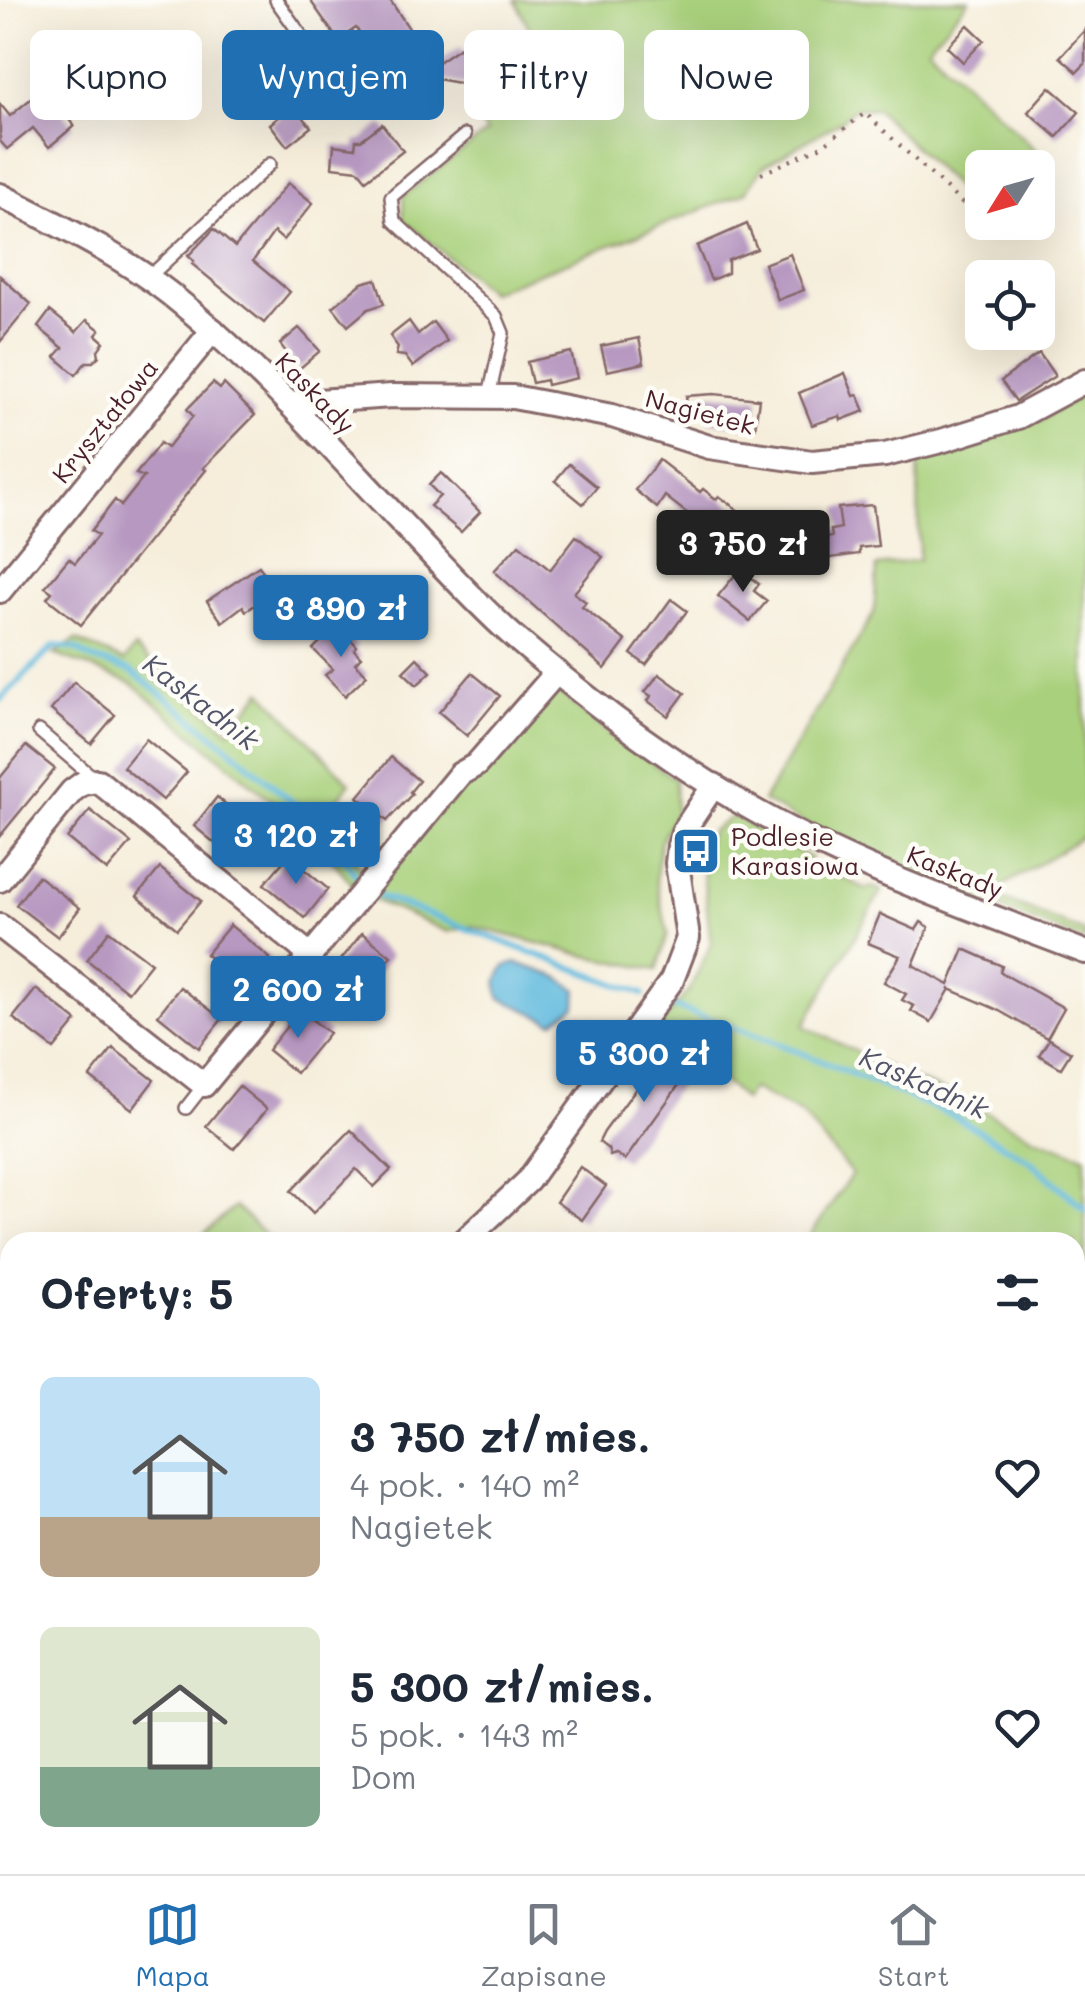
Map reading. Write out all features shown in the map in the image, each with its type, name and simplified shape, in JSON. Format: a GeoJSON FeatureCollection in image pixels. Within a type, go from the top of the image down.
{"type":"FeatureCollection","features":[{"type":"Feature","properties":{"kind":"street","name":"Kaskady"},"geometry":{"type":"LineString","coordinates":[[0,195],[108,252],[213,330],[288,402],[510,634],[669,757],[808,838],[892,878],[1085,952]]}},
{"type":"Feature","properties":{"kind":"street","name":"Kryształowa"},"geometry":{"type":"LineString","coordinates":[[0,591],[213,330]]}},
{"type":"Feature","properties":{"kind":"street","name":"Nagietek"},"geometry":{"type":"LineString","coordinates":[[288,402],[392,396],[513,397],[612,416],[709,447],[812,462],[886,456],[941,440],[1018,417],[1085,381]]}},
{"type":"Feature","properties":{"kind":"street"},"geometry":{"type":"LineString","coordinates":[[0,926],[204,1086],[460,774],[476,765],[557,672]]}},
{"type":"Feature","properties":{"kind":"street"},"geometry":{"type":"LineString","coordinates":[[0,880],[72,791],[83,783],[98,782],[310,955]]}},
{"type":"Feature","properties":{"kind":"street"},"geometry":{"type":"LineString","coordinates":[[474,1232],[528,1181],[672,980],[688,938],[677,864],[679,846],[684,830],[714,785]]}},
{"type":"Feature","properties":{"kind":"lane"},"geometry":{"type":"LineString","coordinates":[[276,0],[297,30]]}},
{"type":"Feature","properties":{"kind":"lane"},"geometry":{"type":"LineString","coordinates":[[465,134],[391,196],[394,220],[496,316],[502,333],[490,396]]}},
{"type":"Feature","properties":{"kind":"lane"},"geometry":{"type":"LineString","coordinates":[[148,278],[270,164]]}},
{"type":"Feature","properties":{"kind":"lane"},"geometry":{"type":"LineString","coordinates":[[39,731],[98,782]]}},
{"type":"Feature","properties":{"kind":"lane"},"geometry":{"type":"LineString","coordinates":[[186,1108],[204,1086]]}},
{"type":"Feature","properties":{"kind":"path"},"geometry":{"type":"LineString","coordinates":[[760,174],[822,146],[864,113],[965,206]]}},
{"type":"Feature","properties":{"kind":"green space"},"geometry":{"type":"Polygon","coordinates":[[[515,0],[969,0],[928,47],[1036,150],[965,150],[965,196],[876,109],[855,108],[842,120],[763,167],[745,193],[490,292],[403,220],[403,196],[487,132],[479,120],[624,120],[624,30],[530,30],[515,0]]]}},
{"type":"Feature","properties":{"kind":"green space"},"geometry":{"type":"Polygon","coordinates":[[[1085,393],[1085,835],[990,894],[1085,932],[1085,941],[881,859],[763,801],[874,613],[877,566],[919,560],[918,461],[1042,419],[1085,393]]]}},
{"type":"Feature","properties":{"kind":"green space"},"geometry":{"type":"Polygon","coordinates":[[[76,640],[124,661],[135,648],[230,731],[262,691],[350,783],[324,817],[364,873],[353,885],[310,833],[131,683],[54,654],[76,640]]]}},
{"type":"Feature","properties":{"kind":"green space"},"geometry":{"type":"Polygon","coordinates":[[[553,688],[675,779],[676,811],[660,843],[656,880],[668,934],[657,970],[472,926],[448,932],[369,898],[466,779],[553,688]]]}},
{"type":"Feature","properties":{"kind":"green space"},"geometry":{"type":"Polygon","coordinates":[[[733,816],[811,858],[808,864],[823,872],[827,865],[835,874],[866,889],[882,890],[804,1026],[1036,1138],[1085,1156],[1085,1232],[813,1232],[852,1174],[801,1114],[752,1089],[744,1100],[660,1025],[689,990],[711,945],[702,862],[711,831],[733,816]]]}},
{"type":"Feature","properties":{"kind":"green space"},"geometry":{"type":"Polygon","coordinates":[[[235,1207],[262,1232],[206,1232],[235,1207]]]}},
{"type":"Feature","properties":{"kind":"water"},"geometry":{"type":"Polygon","coordinates":[[[517,963],[558,977],[577,990],[576,1006],[553,1022],[500,998],[500,974],[505,966],[517,963]]]}},
{"type":"Feature","properties":{"kind":"building"},"geometry":{"type":"Polygon","coordinates":[[[310,0],[390,0],[410,30],[356,28],[331,30],[310,0]]]}},
{"type":"Feature","properties":{"kind":"building"},"geometry":{"type":"Polygon","coordinates":[[[968,25],[984,40],[963,62],[947,47],[968,25]]]}},
{"type":"Feature","properties":{"kind":"building"},"geometry":{"type":"Polygon","coordinates":[[[1085,30],[1085,64],[1077,72],[1060,57],[1085,30]]]}},
{"type":"Feature","properties":{"kind":"building"},"geometry":{"type":"Polygon","coordinates":[[[460,47],[464,52],[464,84],[444,80],[444,58],[460,47]]]}},
{"type":"Feature","properties":{"kind":"building"},"geometry":{"type":"Polygon","coordinates":[[[1050,87],[1079,112],[1057,137],[1028,112],[1050,87]]]}},
{"type":"Feature","properties":{"kind":"building"},"geometry":{"type":"Polygon","coordinates":[[[30,99],[30,120],[69,120],[74,126],[49,147],[33,128],[7,149],[0,141],[0,104],[10,116],[30,99]]]}},
{"type":"Feature","properties":{"kind":"building"},"geometry":{"type":"Polygon","coordinates":[[[275,120],[306,120],[311,127],[287,146],[270,124],[275,120]]]}},
{"type":"Feature","properties":{"kind":"building"},"geometry":{"type":"Polygon","coordinates":[[[382,124],[403,151],[366,180],[358,170],[332,167],[334,145],[355,148],[356,140],[382,124]]]}},
{"type":"Feature","properties":{"kind":"building"},"geometry":{"type":"Polygon","coordinates":[[[288,183],[313,203],[283,240],[274,232],[253,261],[290,292],[264,323],[192,264],[194,261],[188,256],[214,229],[235,247],[288,183]]]}},
{"type":"Feature","properties":{"kind":"building"},"geometry":{"type":"Polygon","coordinates":[[[747,224],[757,249],[728,260],[728,273],[711,280],[697,246],[747,224]]]}},
{"type":"Feature","properties":{"kind":"building"},"geometry":{"type":"Polygon","coordinates":[[[790,254],[804,290],[778,300],[764,264],[790,254]]]}},
{"type":"Feature","properties":{"kind":"building"},"geometry":{"type":"Polygon","coordinates":[[[0,276],[31,304],[0,342],[0,276]]]}},
{"type":"Feature","properties":{"kind":"building"},"geometry":{"type":"Polygon","coordinates":[[[376,279],[384,304],[368,309],[348,326],[333,307],[362,283],[376,279]]]}},
{"type":"Feature","properties":{"kind":"building"},"geometry":{"type":"Polygon","coordinates":[[[50,311],[76,332],[87,320],[100,330],[96,335],[104,342],[99,356],[86,362],[76,375],[55,357],[63,348],[38,327],[50,311]]]}},
{"type":"Feature","properties":{"kind":"building"},"geometry":{"type":"Polygon","coordinates":[[[409,321],[418,334],[433,322],[447,341],[413,367],[405,356],[396,355],[398,347],[390,336],[409,321]]]}},
{"type":"Feature","properties":{"kind":"building"},"geometry":{"type":"Polygon","coordinates":[[[299,328],[320,351],[299,369],[280,344],[299,328]]]}},
{"type":"Feature","properties":{"kind":"building"},"geometry":{"type":"Polygon","coordinates":[[[639,338],[644,363],[607,371],[601,346],[639,338]]]}},
{"type":"Feature","properties":{"kind":"building"},"geometry":{"type":"Polygon","coordinates":[[[571,352],[577,378],[547,385],[546,380],[532,383],[527,362],[571,352]]]}},
{"type":"Feature","properties":{"kind":"building"},"geometry":{"type":"Polygon","coordinates":[[[1039,353],[1055,376],[1016,401],[1001,381],[1039,353]]]}},
{"type":"Feature","properties":{"kind":"building"},"geometry":{"type":"Polygon","coordinates":[[[845,373],[865,411],[812,425],[799,393],[845,373]]]}},
{"type":"Feature","properties":{"kind":"building"},"geometry":{"type":"Polygon","coordinates":[[[213,383],[220,389],[224,384],[255,415],[203,468],[206,470],[81,625],[47,598],[52,592],[45,587],[69,558],[75,563],[98,535],[91,531],[115,500],[121,506],[144,477],[136,474],[160,443],[167,448],[193,416],[187,409],[213,383]]]}},
{"type":"Feature","properties":{"kind":"building"},"geometry":{"type":"Polygon","coordinates":[[[714,394],[759,399],[755,428],[709,421],[710,411],[688,412],[686,396],[714,394]]]}},
{"type":"Feature","properties":{"kind":"building"},"geometry":{"type":"Polygon","coordinates":[[[659,460],[700,492],[703,489],[716,499],[719,496],[744,515],[736,526],[737,535],[709,537],[695,526],[698,522],[665,496],[657,508],[635,490],[659,460]]]}},
{"type":"Feature","properties":{"kind":"building"},"geometry":{"type":"Polygon","coordinates":[[[569,464],[597,487],[583,504],[555,481],[569,464]]]}},
{"type":"Feature","properties":{"kind":"building"},"geometry":{"type":"Polygon","coordinates":[[[441,473],[480,512],[461,532],[430,506],[440,496],[429,485],[441,473]]]}},
{"type":"Feature","properties":{"kind":"building"},"geometry":{"type":"Polygon","coordinates":[[[873,505],[878,546],[859,548],[859,554],[815,560],[813,540],[832,537],[831,530],[841,528],[838,508],[873,505]]]}},
{"type":"Feature","properties":{"kind":"building"},"geometry":{"type":"Polygon","coordinates":[[[576,536],[603,557],[574,593],[586,602],[582,607],[626,641],[605,669],[494,571],[519,544],[550,570],[576,536]]]}},
{"type":"Feature","properties":{"kind":"building"},"geometry":{"type":"Polygon","coordinates":[[[259,566],[284,600],[266,613],[258,603],[246,611],[243,606],[222,622],[207,601],[259,566]]]}},
{"type":"Feature","properties":{"kind":"building"},"geometry":{"type":"Polygon","coordinates":[[[740,569],[759,584],[754,591],[767,601],[750,621],[718,596],[740,569]]]}},
{"type":"Feature","properties":{"kind":"building"},"geometry":{"type":"Polygon","coordinates":[[[671,599],[687,611],[646,665],[631,654],[671,599]]]}},
{"type":"Feature","properties":{"kind":"building"},"geometry":{"type":"Polygon","coordinates":[[[337,625],[357,646],[354,650],[361,657],[355,663],[367,675],[345,696],[325,675],[333,669],[313,649],[337,625]]]}},
{"type":"Feature","properties":{"kind":"building"},"geometry":{"type":"Polygon","coordinates":[[[417,658],[431,672],[417,685],[403,672],[417,658]]]}},
{"type":"Feature","properties":{"kind":"building"},"geometry":{"type":"Polygon","coordinates":[[[472,673],[500,696],[467,736],[439,712],[472,673]]]}},
{"type":"Feature","properties":{"kind":"building"},"geometry":{"type":"Polygon","coordinates":[[[659,674],[685,693],[668,716],[648,701],[651,696],[645,692],[659,674]]]}},
{"type":"Feature","properties":{"kind":"building"},"geometry":{"type":"Polygon","coordinates":[[[74,682],[115,715],[91,744],[51,710],[74,682]]]}},
{"type":"Feature","properties":{"kind":"building"},"geometry":{"type":"Polygon","coordinates":[[[146,739],[187,772],[163,800],[123,767],[146,739]]]}},
{"type":"Feature","properties":{"kind":"building"},"geometry":{"type":"Polygon","coordinates":[[[26,746],[55,769],[0,836],[0,778],[26,746]]]}},
{"type":"Feature","properties":{"kind":"building"},"geometry":{"type":"Polygon","coordinates":[[[391,757],[419,781],[387,821],[358,797],[391,757]]]}},
{"type":"Feature","properties":{"kind":"building"},"geometry":{"type":"Polygon","coordinates":[[[217,797],[258,831],[234,859],[194,826],[217,797]]]}},
{"type":"Feature","properties":{"kind":"building"},"geometry":{"type":"Polygon","coordinates":[[[90,810],[131,843],[107,871],[67,838],[90,810]]]}},
{"type":"Feature","properties":{"kind":"building"},"geometry":{"type":"Polygon","coordinates":[[[288,856],[328,889],[305,918],[264,884],[288,856]]]}},
{"type":"Feature","properties":{"kind":"building"},"geometry":{"type":"Polygon","coordinates":[[[160,868],[201,901],[177,929],[137,896],[160,868]]]}},
{"type":"Feature","properties":{"kind":"building"},"geometry":{"type":"Polygon","coordinates":[[[38,876],[80,908],[58,937],[16,905],[38,876]]]}},
{"type":"Feature","properties":{"kind":"building"},"geometry":{"type":"Polygon","coordinates":[[[880,914],[916,930],[921,922],[929,927],[913,965],[949,985],[964,949],[1002,966],[1000,972],[1064,1008],[1047,1038],[950,989],[931,1022],[911,1011],[914,1006],[902,1000],[906,994],[884,982],[900,956],[868,943],[880,914]]]}},
{"type":"Feature","properties":{"kind":"building"},"geometry":{"type":"Polygon","coordinates":[[[230,925],[270,958],[247,987],[206,954],[230,925]]]}},
{"type":"Feature","properties":{"kind":"building"},"geometry":{"type":"Polygon","coordinates":[[[109,931],[151,963],[128,992],[87,960],[109,931]]]}},
{"type":"Feature","properties":{"kind":"building"},"geometry":{"type":"Polygon","coordinates":[[[362,933],[391,956],[358,997],[330,974],[362,933]]]}},
{"type":"Feature","properties":{"kind":"building"},"geometry":{"type":"Polygon","coordinates":[[[180,987],[222,1019],[199,1048],[158,1015],[180,987]]]}},
{"type":"Feature","properties":{"kind":"building"},"geometry":{"type":"Polygon","coordinates":[[[36,989],[77,1021],[54,1049],[13,1018],[36,989]]]}},
{"type":"Feature","properties":{"kind":"building"},"geometry":{"type":"Polygon","coordinates":[[[300,1010],[329,1033],[296,1073],[268,1050],[300,1010]]]}},
{"type":"Feature","properties":{"kind":"building"},"geometry":{"type":"Polygon","coordinates":[[[1049,1039],[1071,1052],[1061,1068],[1039,1055],[1049,1039]]]}},
{"type":"Feature","properties":{"kind":"building"},"geometry":{"type":"Polygon","coordinates":[[[113,1048],[154,1080],[132,1109],[90,1077],[113,1048]]]}},
{"type":"Feature","properties":{"kind":"building"},"geometry":{"type":"Polygon","coordinates":[[[665,1049],[691,1068],[625,1160],[616,1154],[610,1156],[599,1142],[604,1132],[665,1049]]]}},
{"type":"Feature","properties":{"kind":"building"},"geometry":{"type":"Polygon","coordinates":[[[239,1086],[267,1109],[234,1149],[206,1126],[239,1086]]]}},
{"type":"Feature","properties":{"kind":"building"},"geometry":{"type":"Polygon","coordinates":[[[351,1130],[391,1170],[374,1187],[356,1169],[313,1213],[291,1191],[351,1130]]]}},
{"type":"Feature","properties":{"kind":"building"},"geometry":{"type":"Polygon","coordinates":[[[580,1167],[606,1186],[582,1220],[556,1202],[580,1167]]]}},
{"type":"Feature","properties":{"kind":"waterway","name":"Kaskadnik"},"geometry":{"type":"LineString","coordinates":[[0,700],[54,646],[76,649],[92,659],[129,670],[237,754],[320,826],[356,875]]}},
{"type":"Feature","properties":{"kind":"waterway","name":"Kaskadnik"},"geometry":{"type":"LineString","coordinates":[[379,896],[643,994]]}},
{"type":"Feature","properties":{"kind":"waterway","name":"Kaskadnik"},"geometry":{"type":"LineString","coordinates":[[672,1006],[782,1045],[952,1115],[1029,1160],[1085,1209]]}},
{"type":"Feature","properties":{"kind":"place","name":"Podlesie Karasiowa"},"geometry":{"type":"Point","coordinates":[696,851]}}]}
